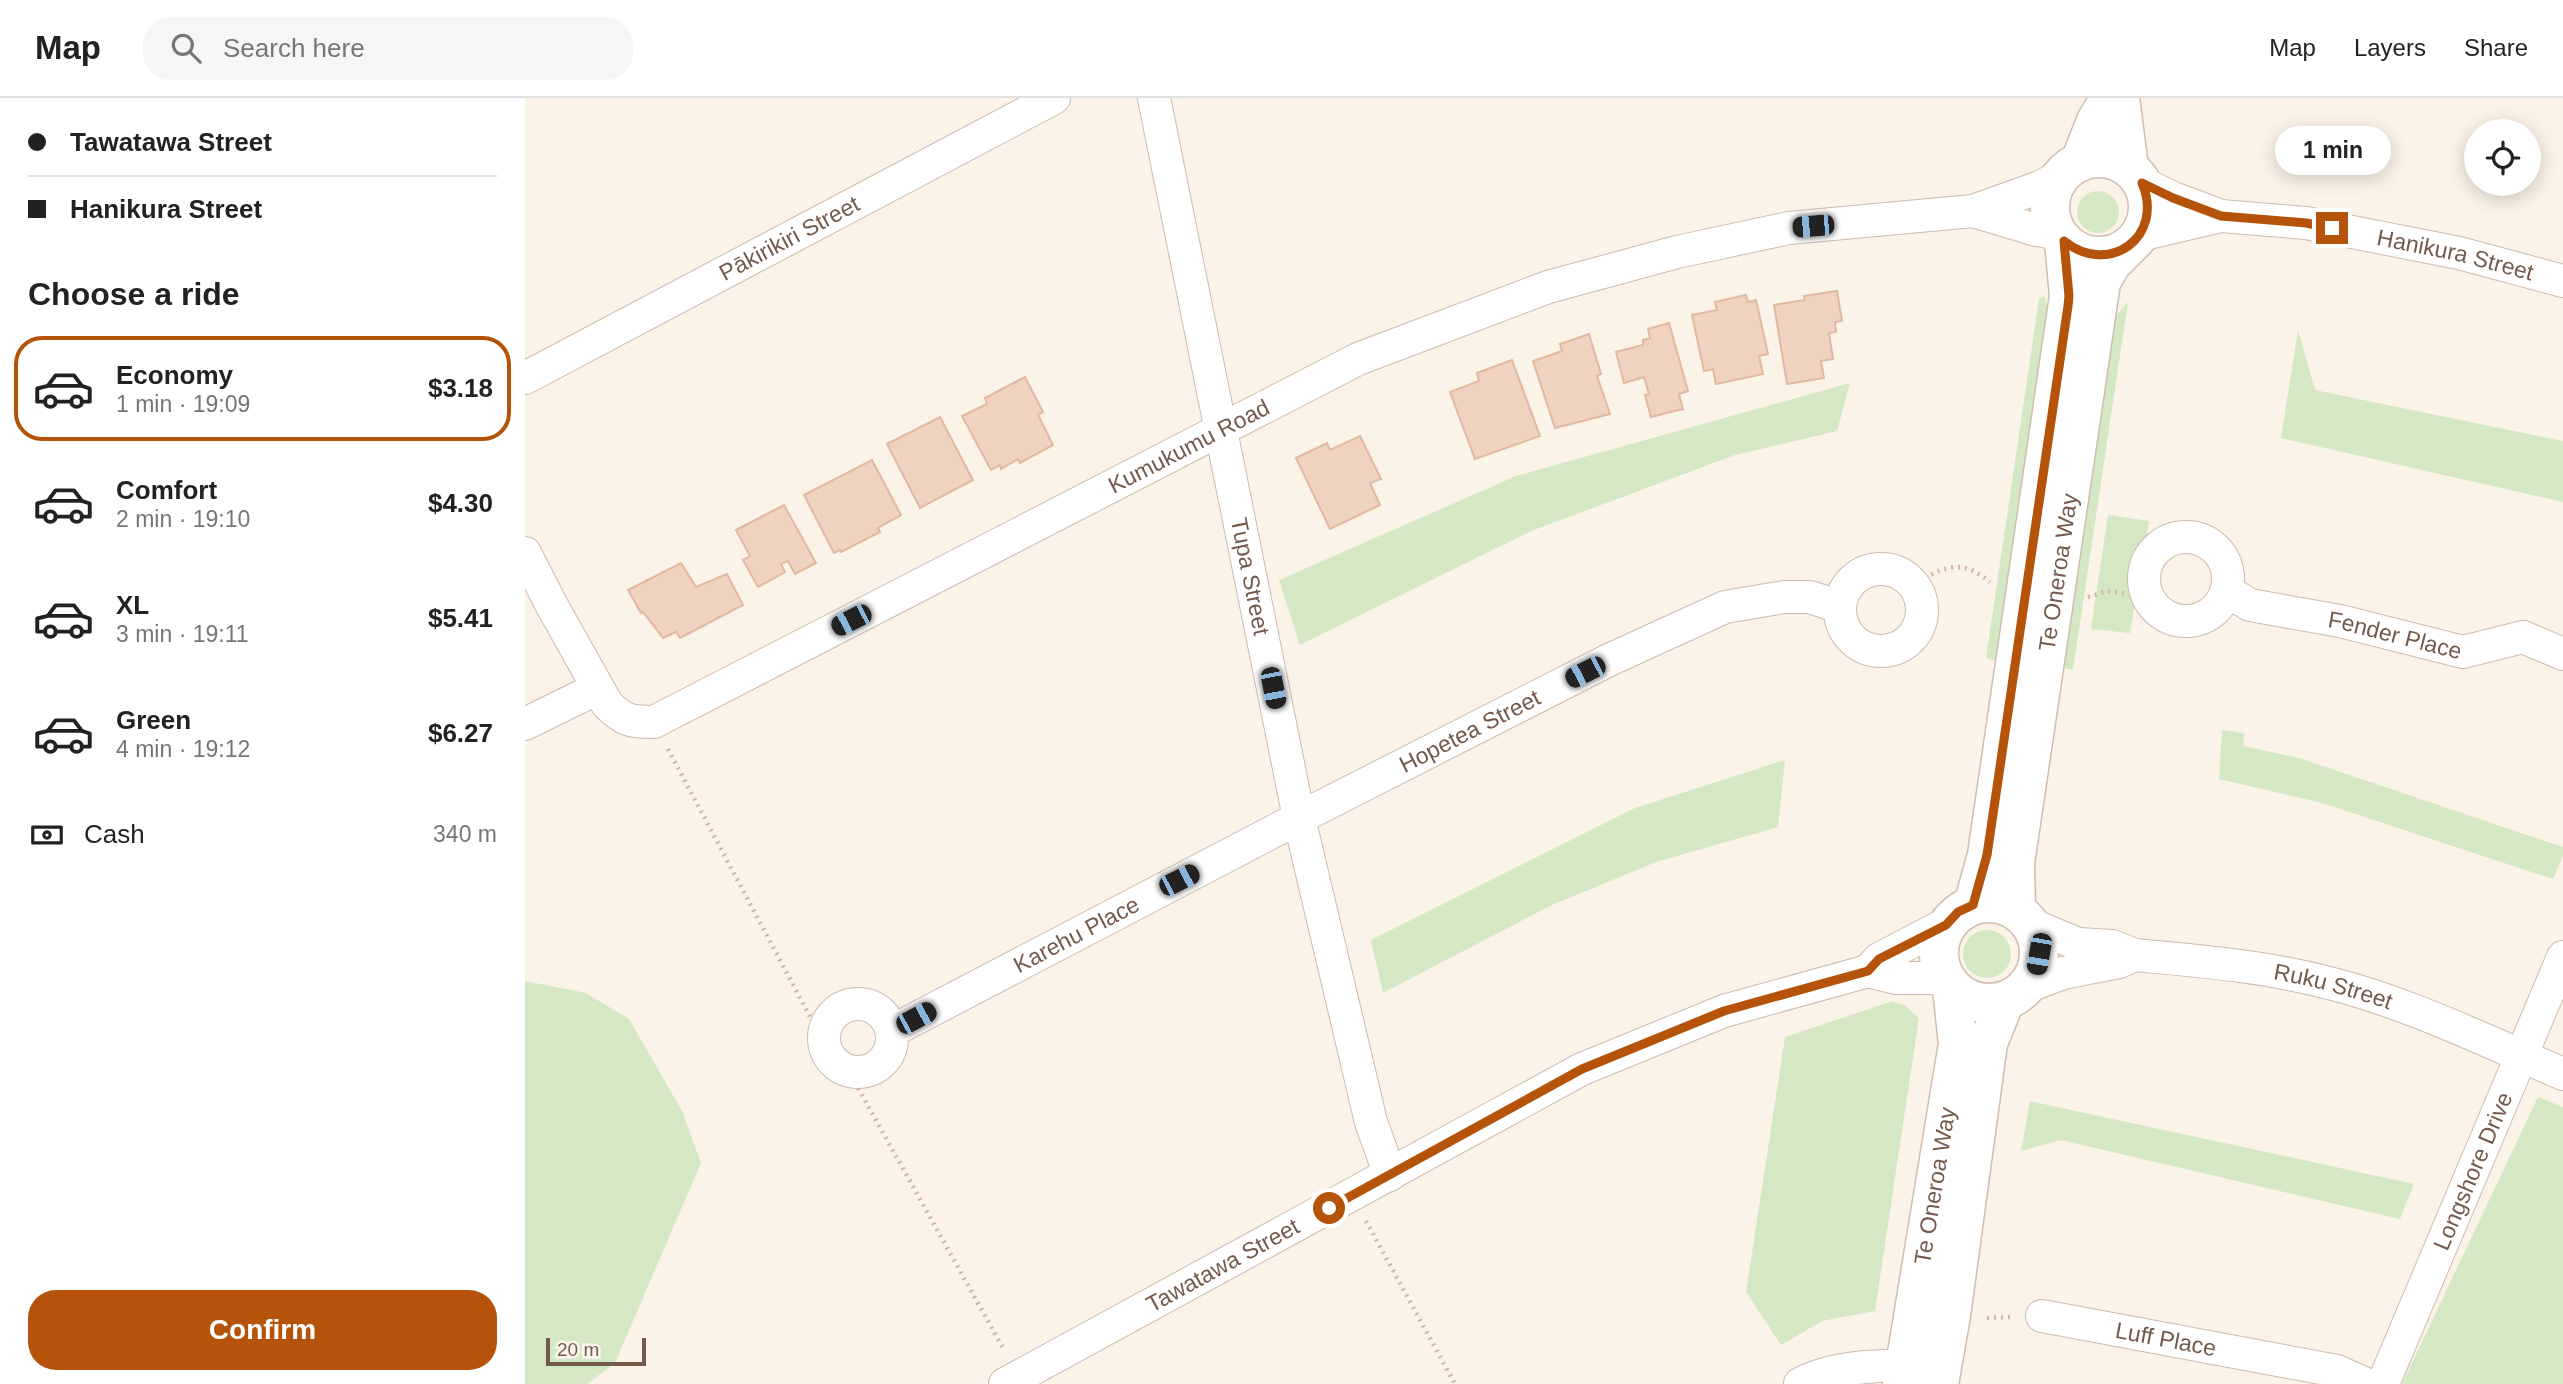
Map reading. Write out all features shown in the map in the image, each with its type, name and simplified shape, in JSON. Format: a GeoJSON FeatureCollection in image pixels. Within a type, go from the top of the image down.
{"type":"FeatureCollection","features":[{"type":"Feature","properties":{"kind":"street","name":"Pākirikiri Street"},"geometry":{"type":"LineString","coordinates":[[525,378],[1054,98]]}},
{"type":"Feature","properties":{"kind":"street","name":"Tupa Street"},"geometry":{"type":"LineString","coordinates":[[1154,98],[1299,818],[1371,1122],[1390,1175]]}},
{"type":"Feature","properties":{"kind":"street","name":"Te Oneroa Way"},"geometry":{"type":"LineString","coordinates":[[1922,1375],[1958,1044],[1948,983],[1938,956],[1939,939],[1960,915],[1987,855],[2069,296],[2061,237],[2051,216],[2050,202],[2054,188],[2071,169],[2110,98]]}},
{"type":"Feature","properties":{"kind":"street","name":"Te Oneroa Way"},"geometry":{"type":"LineString","coordinates":[[1922,1375],[1951,1315],[1988,1043],[2015,994],[2037,969],[2037,937],[2023,917],[2015,863],[2101,282],[2112,263],[2135,240],[2146,222],[2149,208],[2147,194],[2136,175],[2120,98]]}},
{"type":"Feature","properties":{"kind":"street"},"geometry":{"type":"LineString","coordinates":[[2071,169],[2098,158],[2113,159],[2136,175]]}},
{"type":"Feature","properties":{"kind":"street","name":"Kumukumu Road"},"geometry":{"type":"LineString","coordinates":[[654,722],[1358,359],[1548,287],[1677,252],[1789,228],[1973,211],[2041,187],[2071,169]]}},
{"type":"Feature","properties":{"kind":"street","name":"Hanikura Street"},"geometry":{"type":"LineString","coordinates":[[2136,175],[2173,198],[2221,216],[2306,223],[2459,253],[2563,281]]}},
{"type":"Feature","properties":{"kind":"street","name":"Kumukumu Road"},"geometry":{"type":"LineString","coordinates":[[1973,211],[2061,237]]}},
{"type":"Feature","properties":{"kind":"street","name":"Hanikura Street"},"geometry":{"type":"LineString","coordinates":[[2135,240],[2221,216]]}},
{"type":"Feature","properties":{"kind":"street"},"geometry":{"type":"LineString","coordinates":[[2061,237],[2075,250],[2103,256],[2117,253],[2135,240]]}},
{"type":"Feature","properties":{"kind":"street"},"geometry":{"type":"LineString","coordinates":[[2192,537],[2209,544],[2222,556],[2228,573],[2227,591],[2219,606],[2206,617],[2190,622],[2173,620],[2158,611],[2148,597],[2144,580],[2147,562],[2158,547],[2174,538],[2192,537]]}},
{"type":"Feature","properties":{"kind":"street"},"geometry":{"type":"LineString","coordinates":[[525,553],[607,704],[620,717],[633,722],[654,722]]}},
{"type":"Feature","properties":{"kind":"street"},"geometry":{"type":"LineString","coordinates":[[1879,569],[1895,571],[1912,583],[1920,597],[1921,618],[1915,634],[1905,643],[1879,651],[1862,647],[1845,630],[1840,607],[1843,594],[1852,580],[1864,572],[1879,569]]}},
{"type":"Feature","properties":{"kind":"street","name":"Fender Place"},"geometry":{"type":"LineString","coordinates":[[2227,591],[2250,605],[2340,621],[2463,652],[2523,637],[2563,654]]}},
{"type":"Feature","properties":{"kind":"street","name":"Hopetea Street"},"geometry":{"type":"LineString","coordinates":[[1299,818],[1609,660],[1725,607],[1784,597],[1810,597],[1840,607]]}},
{"type":"Feature","properties":{"kind":"street"},"geometry":{"type":"LineString","coordinates":[[525,724],[597,688]]}},
{"type":"Feature","properties":{"kind":"street","name":"Karehu Place"},"geometry":{"type":"LineString","coordinates":[[892,1031],[1299,818]]}},
{"type":"Feature","properties":{"kind":"street"},"geometry":{"type":"LineString","coordinates":[[1960,915],[1988,902],[2003,904],[2023,917]]}},
{"type":"Feature","properties":{"kind":"street","name":"Tawatawa Street"},"geometry":{"type":"LineString","coordinates":[[1868,971],[1879,959],[1960,915]]}},
{"type":"Feature","properties":{"kind":"street","name":"Ruku Street"},"geometry":{"type":"LineString","coordinates":[[2023,917],[2078,944],[2112,946],[2135,955],[2223,964],[2323,981],[2375,996],[2563,1074]]}},
{"type":"Feature","properties":{"kind":"street","name":"Ruku Street"},"geometry":{"type":"LineString","coordinates":[[2015,994],[2063,973],[2119,962],[2135,955]]}},
{"type":"Feature","properties":{"kind":"street","name":"Longshore Drive"},"geometry":{"type":"LineString","coordinates":[[2383,1384],[2563,957]]}},
{"type":"Feature","properties":{"kind":"street","name":"Tawatawa Street"},"geometry":{"type":"LineString","coordinates":[[1012,1380],[1582,1069],[1724,1011],[1868,971],[1896,978],[1948,983]]}},
{"type":"Feature","properties":{"kind":"street"},"geometry":{"type":"LineString","coordinates":[[1948,983],[1963,997],[1977,1002],[2015,994]]}},
{"type":"Feature","properties":{"kind":"street"},"geometry":{"type":"LineString","coordinates":[[859,1004],[874,1007],[885,1017],[892,1031],[891,1048],[882,1063],[866,1072],[848,1070],[833,1061],[825,1045],[825,1030],[832,1016],[844,1007],[859,1004]]}},
{"type":"Feature","properties":{"kind":"street","name":"Luff Place"},"geometry":{"type":"LineString","coordinates":[[2042,1316],[2337,1371],[2366,1384]]}},
{"type":"Feature","properties":{"kind":"street"},"geometry":{"type":"LineString","coordinates":[[1800,1384],[1854,1368],[1922,1375]]}},
{"type":"Feature","properties":{"kind":"path"},"geometry":{"type":"LineString","coordinates":[[1912,583],[1950,567],[1973,568],[1993,584]]}},
{"type":"Feature","properties":{"kind":"path"},"geometry":{"type":"LineString","coordinates":[[2079,597],[2108,591],[2148,597]]}},
{"type":"Feature","properties":{"kind":"path"},"geometry":{"type":"LineString","coordinates":[[654,722],[825,1045]]}},
{"type":"Feature","properties":{"kind":"path"},"geometry":{"type":"LineString","coordinates":[[848,1070],[1012,1380]]}},
{"type":"Feature","properties":{"kind":"path"},"geometry":{"type":"LineString","coordinates":[[1353,1195],[1455,1384]]}},
{"type":"Feature","properties":{"kind":"path"},"geometry":{"type":"LineString","coordinates":[[1982,1319],[2042,1316]]}},
{"type":"Feature","properties":{"kind":"green space"},"geometry":{"type":"Polygon","coordinates":[[[2098,191],[2113,197],[2119,212],[2113,227],[2098,233],[2083,227],[2077,212],[2083,197],[2098,191]]]}},
{"type":"Feature","properties":{"kind":"green space"},"geometry":{"type":"Polygon","coordinates":[[[2044,296],[2050,315],[1998,661],[1986,658],[2039,299],[2044,296]]]}},
{"type":"Feature","properties":{"kind":"green space"},"geometry":{"type":"Polygon","coordinates":[[[2128,302],[2073,670],[2064,668],[2062,661],[2114,318],[2128,302]]]}},
{"type":"Feature","properties":{"kind":"green space"},"geometry":{"type":"Polygon","coordinates":[[[2298,330],[2315,390],[2563,441],[2563,502],[2281,438],[2298,330]]]}},
{"type":"Feature","properties":{"kind":"green space"},"geometry":{"type":"Polygon","coordinates":[[[1850,383],[1837,431],[1735,455],[1531,531],[1300,645],[1279,580],[1516,476],[1850,383]]]}},
{"type":"Feature","properties":{"kind":"green space"},"geometry":{"type":"Polygon","coordinates":[[[2108,515],[2149,521],[2130,633],[2091,629],[2108,515]]]}},
{"type":"Feature","properties":{"kind":"green space"},"geometry":{"type":"Polygon","coordinates":[[[2222,730],[2244,733],[2243,746],[2299,758],[2563,847],[2563,856],[2553,879],[2322,803],[2219,779],[2222,730]]]}},
{"type":"Feature","properties":{"kind":"green space"},"geometry":{"type":"Polygon","coordinates":[[[1785,760],[1778,827],[1656,862],[1552,905],[1383,993],[1371,940],[1635,808],[1785,760]]]}},
{"type":"Feature","properties":{"kind":"green space"},"geometry":{"type":"Polygon","coordinates":[[[1987,930],[2004,937],[2011,954],[2004,971],[1987,978],[1970,971],[1963,954],[1970,937],[1987,930]]]}},
{"type":"Feature","properties":{"kind":"green space"},"geometry":{"type":"Polygon","coordinates":[[[525,981],[586,993],[629,1019],[682,1111],[701,1163],[615,1363],[587,1384],[525,1384],[525,981]]]}},
{"type":"Feature","properties":{"kind":"green space"},"geometry":{"type":"Polygon","coordinates":[[[1893,1001],[1906,1006],[1919,1018],[1875,1311],[1822,1321],[1781,1345],[1746,1292],[1785,1037],[1893,1001]]]}},
{"type":"Feature","properties":{"kind":"green space"},"geometry":{"type":"Polygon","coordinates":[[[2538,1097],[2563,1107],[2563,1384],[2402,1384],[2538,1097]]]}},
{"type":"Feature","properties":{"kind":"green space"},"geometry":{"type":"Polygon","coordinates":[[[2030,1101],[2414,1184],[2400,1219],[2061,1140],[2021,1151],[2030,1101]]]}},
{"type":"Feature","properties":{"kind":"building"},"geometry":{"type":"Polygon","coordinates":[[[1837,291],[1842,321],[1835,322],[1836,332],[1829,333],[1833,359],[1821,361],[1824,378],[1787,384],[1774,305],[1805,300],[1804,296],[1837,291]]]}},
{"type":"Feature","properties":{"kind":"building"},"geometry":{"type":"Polygon","coordinates":[[[1746,295],[1748,302],[1756,300],[1768,354],[1759,356],[1763,374],[1716,384],[1713,369],[1704,371],[1692,315],[1717,310],[1715,302],[1746,295]]]}},
{"type":"Feature","properties":{"kind":"building"},"geometry":{"type":"Polygon","coordinates":[[[1669,323],[1688,391],[1679,394],[1683,409],[1651,417],[1645,395],[1649,394],[1644,377],[1624,383],[1616,352],[1643,345],[1643,340],[1650,338],[1648,329],[1669,323]]]}},
{"type":"Feature","properties":{"kind":"building"},"geometry":{"type":"Polygon","coordinates":[[[1589,334],[1601,374],[1597,376],[1610,414],[1555,428],[1533,361],[1562,351],[1560,344],[1589,334]]]}},
{"type":"Feature","properties":{"kind":"building"},"geometry":{"type":"Polygon","coordinates":[[[1512,360],[1540,436],[1475,459],[1450,392],[1479,381],[1477,373],[1512,360]]]}},
{"type":"Feature","properties":{"kind":"building"},"geometry":{"type":"Polygon","coordinates":[[[1025,377],[1043,412],[1038,415],[1053,445],[1020,463],[1018,459],[1001,469],[1000,465],[991,470],[962,416],[987,404],[985,398],[1025,377]]]}},
{"type":"Feature","properties":{"kind":"building"},"geometry":{"type":"Polygon","coordinates":[[[940,417],[973,480],[920,508],[887,444],[940,417]]]}},
{"type":"Feature","properties":{"kind":"building"},"geometry":{"type":"Polygon","coordinates":[[[1360,436],[1381,479],[1370,483],[1380,505],[1330,529],[1296,458],[1327,443],[1330,450],[1360,436]]]}},
{"type":"Feature","properties":{"kind":"building"},"geometry":{"type":"Polygon","coordinates":[[[872,460],[901,515],[878,528],[880,532],[834,553],[804,495],[872,460]]]}},
{"type":"Feature","properties":{"kind":"building"},"geometry":{"type":"Polygon","coordinates":[[[784,505],[816,563],[795,574],[788,561],[781,564],[785,572],[758,587],[743,560],[750,556],[736,530],[784,505]]]}},
{"type":"Feature","properties":{"kind":"building"},"geometry":{"type":"Polygon","coordinates":[[[681,563],[696,587],[727,574],[743,605],[680,638],[676,632],[663,638],[643,612],[641,613],[628,590],[681,563]]]}},
{"type":"Feature","properties":{"kind":"route"},"geometry":{"type":"LineString","coordinates":[[1329,1208],[1582,1069],[1724,1011],[1868,971],[1879,959],[1946,925],[1958,912],[1973,905],[1987,855],[2068,306],[2064,241],[2075,250],[2103,256],[2117,253],[2130,245],[2140,235],[2149,208],[2142,183],[2221,216],[2306,223],[2332,228]]}}]}
